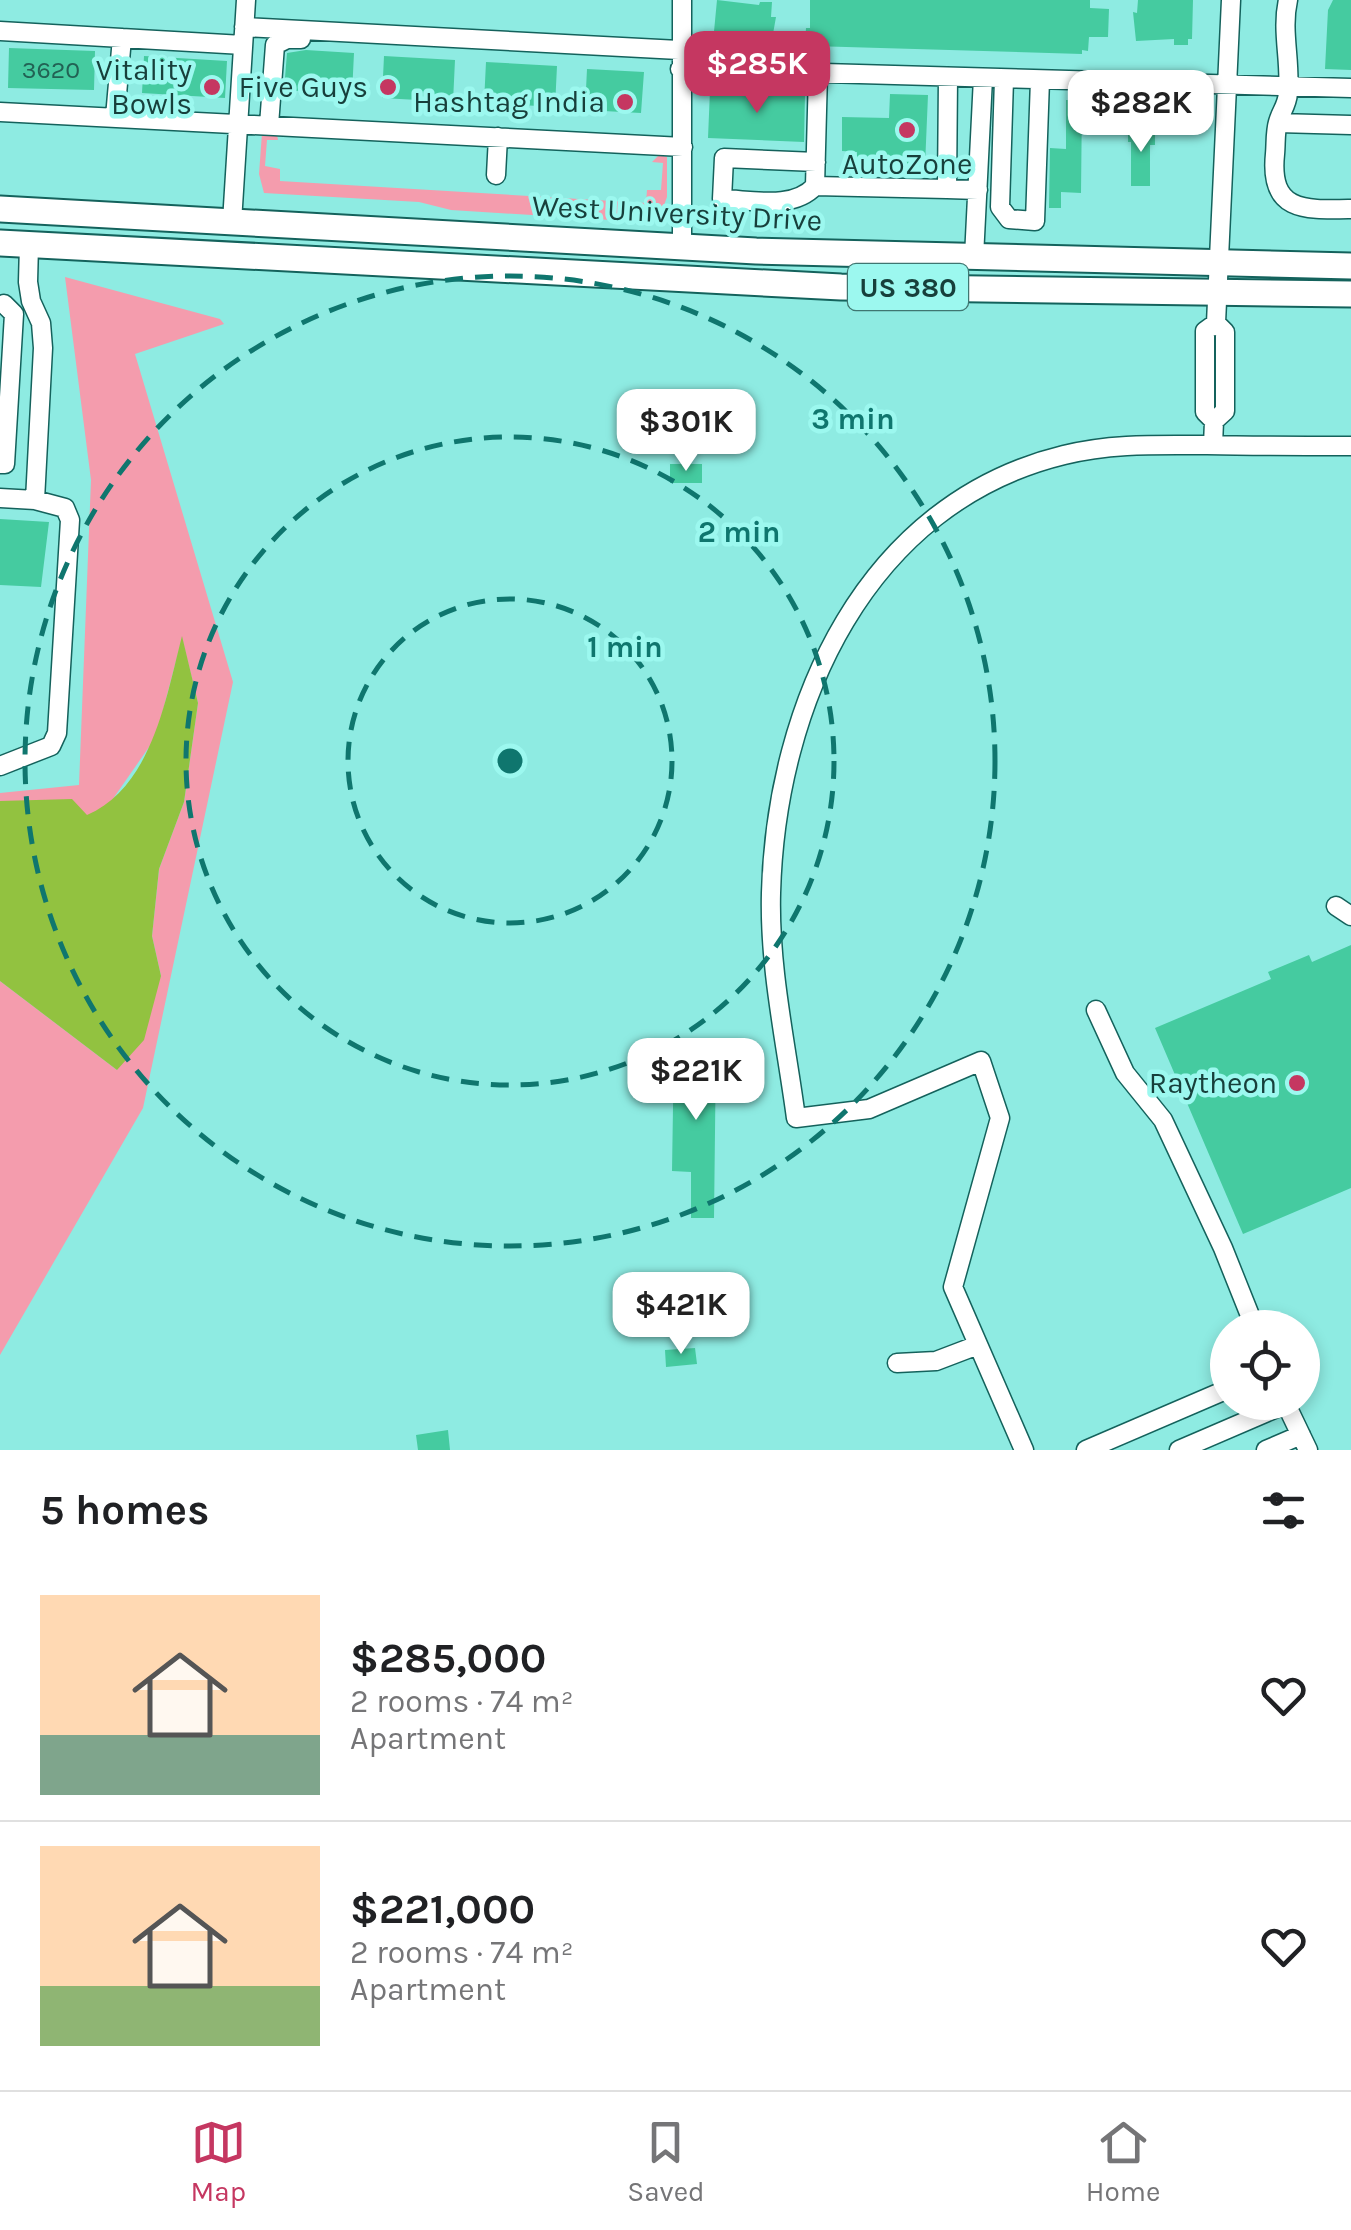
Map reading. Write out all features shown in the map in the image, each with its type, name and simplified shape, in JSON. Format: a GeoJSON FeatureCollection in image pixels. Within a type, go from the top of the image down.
{"type":"FeatureCollection","features":[{"type":"Feature","properties":{"kind":"highway","name":"West University Drive"},"geometry":{"type":"LineString","coordinates":[[0,210],[682,248],[1351,266]]}},
{"type":"Feature","properties":{"kind":"highway"},"geometry":{"type":"LineString","coordinates":[[36,245],[110,234],[210,240],[220,236],[232,222]]}},
{"type":"Feature","properties":{"kind":"highway"},"geometry":{"type":"LineString","coordinates":[[231,256],[232,222]]}},
{"type":"Feature","properties":{"kind":"highway","name":"US 380"},"geometry":{"type":"LineString","coordinates":[[0,243],[842,287],[1351,294]]}},
{"type":"Feature","properties":{"kind":"highway"},"geometry":{"type":"LineString","coordinates":[[472,267],[492,262],[655,270],[665,266],[682,248]]}},
{"type":"Feature","properties":{"kind":"highway"},"geometry":{"type":"LineString","coordinates":[[682,248],[682,278]]}},
{"type":"Feature","properties":{"kind":"street"},"geometry":{"type":"LineString","coordinates":[[232,222],[246,0]]}},
{"type":"Feature","properties":{"kind":"street"},"geometry":{"type":"LineString","coordinates":[[682,0],[682,248]]}},
{"type":"Feature","properties":{"kind":"street"},"geometry":{"type":"LineString","coordinates":[[1213,445],[1214,421],[1225,411],[1225,332],[1216,322],[1231,0]]}},
{"type":"Feature","properties":{"kind":"street"},"geometry":{"type":"LineString","coordinates":[[1288,0],[1284,32],[1289,52],[1288,86],[1286,107],[1278,123],[1273,172],[1280,196],[1294,207],[1351,208]]}},
{"type":"Feature","properties":{"kind":"street"},"geometry":{"type":"LineString","coordinates":[[0,31],[122,38],[345,32],[679,50]]}},
{"type":"Feature","properties":{"kind":"street"},"geometry":{"type":"LineString","coordinates":[[269,124],[275,45],[287,39],[328,40],[345,32]]}},
{"type":"Feature","properties":{"kind":"street"},"geometry":{"type":"LineString","coordinates":[[115,117],[122,38]]}},
{"type":"Feature","properties":{"kind":"street"},"geometry":{"type":"LineString","coordinates":[[680,69],[1351,88]]}},
{"type":"Feature","properties":{"kind":"street"},"geometry":{"type":"LineString","coordinates":[[816,162],[724,158],[722,199],[792,201],[806,196],[815,186],[816,162],[818,73]]}},
{"type":"Feature","properties":{"kind":"street"},"geometry":{"type":"LineString","coordinates":[[947,189],[948,77]]}},
{"type":"Feature","properties":{"kind":"street"},"geometry":{"type":"LineString","coordinates":[[974,257],[983,78]]}},
{"type":"Feature","properties":{"kind":"street"},"geometry":{"type":"LineString","coordinates":[[1004,78],[1000,207],[1009,219],[1035,220],[1040,80]]}},
{"type":"Feature","properties":{"kind":"street"},"geometry":{"type":"LineString","coordinates":[[0,112],[684,147]]}},
{"type":"Feature","properties":{"kind":"street"},"geometry":{"type":"LineString","coordinates":[[1278,123],[1351,125]]}},
{"type":"Feature","properties":{"kind":"street"},"geometry":{"type":"LineString","coordinates":[[496,176],[498,137]]}},
{"type":"Feature","properties":{"kind":"street"},"geometry":{"type":"LineString","coordinates":[[815,186],[978,190]]}},
{"type":"Feature","properties":{"kind":"street"},"geometry":{"type":"LineString","coordinates":[[36,245],[28,282],[41,323],[42,348],[36,500]]}},
{"type":"Feature","properties":{"kind":"street"},"geometry":{"type":"LineString","coordinates":[[0,464],[5,464],[6,346],[14,314],[4,304]]}},
{"type":"Feature","properties":{"kind":"street"},"geometry":{"type":"LineString","coordinates":[[6,346],[42,348]]}},
{"type":"Feature","properties":{"kind":"street"},"geometry":{"type":"LineString","coordinates":[[1024,1450],[953,1287],[1000,1118],[982,1061],[869,1109],[796,1118],[776,984],[771,913],[778,821],[792,752],[827,653],[853,606],[888,560],[949,507],[1019,470],[1067,454],[1119,446],[1351,446]]}},
{"type":"Feature","properties":{"kind":"street"},"geometry":{"type":"LineString","coordinates":[[0,498],[36,500],[65,508],[70,520],[58,733],[52,746],[0,766]]}},
{"type":"Feature","properties":{"kind":"street"},"geometry":{"type":"LineString","coordinates":[[0,753],[34,754]]}},
{"type":"Feature","properties":{"kind":"street"},"geometry":{"type":"LineString","coordinates":[[1096,1010],[1126,1072],[1163,1120],[1248,1310]]}},
{"type":"Feature","properties":{"kind":"street"},"geometry":{"type":"LineString","coordinates":[[897,1363],[936,1361],[978,1345]]}},
{"type":"Feature","properties":{"kind":"street"},"geometry":{"type":"LineString","coordinates":[[1086,1450],[1210,1397]]}},
{"type":"Feature","properties":{"kind":"street"},"geometry":{"type":"LineString","coordinates":[[1178,1450],[1247,1420]]}},
{"type":"Feature","properties":{"kind":"street"},"geometry":{"type":"LineString","coordinates":[[1266,1450],[1304,1443],[1294,1420]]}},
{"type":"Feature","properties":{"kind":"shaded area"},"geometry":{"type":"Polygon","coordinates":[[[262,133],[277,135],[278,140],[267,140],[265,166],[280,169],[280,181],[646,203],[647,190],[661,190],[663,163],[652,162],[659,155],[667,157],[667,197],[660,216],[627,221],[264,193],[259,174],[262,133]]]}},
{"type":"Feature","properties":{"kind":"shaded area"},"geometry":{"type":"Polygon","coordinates":[[[65,277],[220,319],[224,324],[135,354],[233,682],[143,1108],[0,1355],[0,981],[117,1070],[161,976],[152,936],[159,869],[184,802],[198,703],[182,638],[156,737],[108,806],[87,816],[0,801],[0,793],[79,785],[91,480],[65,277]]]}},
{"type":"Feature","properties":{"kind":"shaded area"},"geometry":{"type":"Polygon","coordinates":[[[182,636],[198,703],[184,802],[159,869],[152,936],[161,976],[144,1040],[117,1070],[0,981],[0,801],[72,799],[87,815],[109,802],[127,784],[153,738],[182,636]]]}},
{"type":"Feature","properties":{"kind":"building"},"geometry":{"type":"Polygon","coordinates":[[[717,0],[759,5],[772,2],[771,17],[776,17],[771,45],[748,42],[749,36],[727,35],[727,42],[713,42],[717,0]]]}},
{"type":"Feature","properties":{"kind":"building"},"geometry":{"type":"Polygon","coordinates":[[[810,0],[1090,0],[1090,8],[1109,9],[1108,37],[1089,37],[1088,51],[1082,50],[1082,54],[812,46],[812,42],[805,42],[806,28],[810,28],[810,0]]]}},
{"type":"Feature","properties":{"kind":"building"},"geometry":{"type":"Polygon","coordinates":[[[1138,0],[1193,0],[1192,39],[1188,39],[1188,45],[1174,45],[1174,39],[1136,41],[1133,12],[1137,13],[1138,0]]]}},
{"type":"Feature","properties":{"kind":"building"},"geometry":{"type":"Polygon","coordinates":[[[1333,0],[1351,0],[1351,70],[1325,69],[1328,10],[1333,0]]]}},
{"type":"Feature","properties":{"kind":"building"},"geometry":{"type":"Polygon","coordinates":[[[9,48],[95,51],[94,90],[8,88],[9,48]]]}},
{"type":"Feature","properties":{"kind":"building"},"geometry":{"type":"Polygon","coordinates":[[[287,53],[354,53],[352,94],[284,90],[287,53]]]}},
{"type":"Feature","properties":{"kind":"building"},"geometry":{"type":"Polygon","coordinates":[[[144,56],[227,61],[225,98],[142,93],[144,56]]]}},
{"type":"Feature","properties":{"kind":"building"},"geometry":{"type":"Polygon","coordinates":[[[384,56],[455,60],[453,102],[382,98],[384,56]]]}},
{"type":"Feature","properties":{"kind":"building"},"geometry":{"type":"Polygon","coordinates":[[[486,62],[557,66],[555,107],[484,103],[486,62]]]}},
{"type":"Feature","properties":{"kind":"building"},"geometry":{"type":"Polygon","coordinates":[[[587,69],[644,72],[641,113],[585,110],[587,69]]]}},
{"type":"Feature","properties":{"kind":"building"},"geometry":{"type":"Polygon","coordinates":[[[710,90],[805,94],[804,142],[708,138],[710,90]]]}},
{"type":"Feature","properties":{"kind":"building"},"geometry":{"type":"Polygon","coordinates":[[[890,94],[928,95],[925,166],[857,165],[857,152],[842,151],[842,117],[889,118],[890,94]]]}},
{"type":"Feature","properties":{"kind":"building"},"geometry":{"type":"Polygon","coordinates":[[[1066,100],[1082,100],[1081,193],[1061,192],[1061,208],[1049,208],[1050,148],[1066,149],[1066,100]]]}},
{"type":"Feature","properties":{"kind":"building"},"geometry":{"type":"Polygon","coordinates":[[[1128,129],[1155,129],[1155,145],[1150,145],[1150,186],[1131,186],[1128,129]]]}},
{"type":"Feature","properties":{"kind":"building"},"geometry":{"type":"Polygon","coordinates":[[[670,464],[702,464],[702,483],[670,483],[670,464]]]}},
{"type":"Feature","properties":{"kind":"building"},"geometry":{"type":"Polygon","coordinates":[[[0,519],[49,522],[41,587],[0,585],[0,519]]]}},
{"type":"Feature","properties":{"kind":"building"},"geometry":{"type":"Polygon","coordinates":[[[1351,945],[1351,1188],[1243,1234],[1155,1028],[1271,979],[1268,972],[1309,955],[1312,962],[1351,945]]]}},
{"type":"Feature","properties":{"kind":"building"},"geometry":{"type":"Polygon","coordinates":[[[674,1044],[716,1045],[714,1218],[691,1218],[691,1172],[672,1171],[674,1044]]]}},
{"type":"Feature","properties":{"kind":"building"},"geometry":{"type":"Polygon","coordinates":[[[695,1348],[697,1364],[666,1367],[665,1350],[695,1348]]]}},
{"type":"Feature","properties":{"kind":"building"},"geometry":{"type":"Polygon","coordinates":[[[448,1430],[450,1450],[418,1450],[416,1435],[448,1430]]]}},
{"type":"Feature","properties":{"kind":"place","name":"Vitality Bowls"},"geometry":{"type":"Point","coordinates":[212,87]}},
{"type":"Feature","properties":{"kind":"place","name":"Five Guys"},"geometry":{"type":"Point","coordinates":[388,87]}},
{"type":"Feature","properties":{"kind":"place","name":"Hashtag India"},"geometry":{"type":"Point","coordinates":[625,102]}},
{"type":"Feature","properties":{"kind":"place","name":"AutoZone"},"geometry":{"type":"Point","coordinates":[907,130]}},
{"type":"Feature","properties":{"kind":"place","name":"Raytheon"},"geometry":{"type":"Point","coordinates":[1297,1083]}}]}
